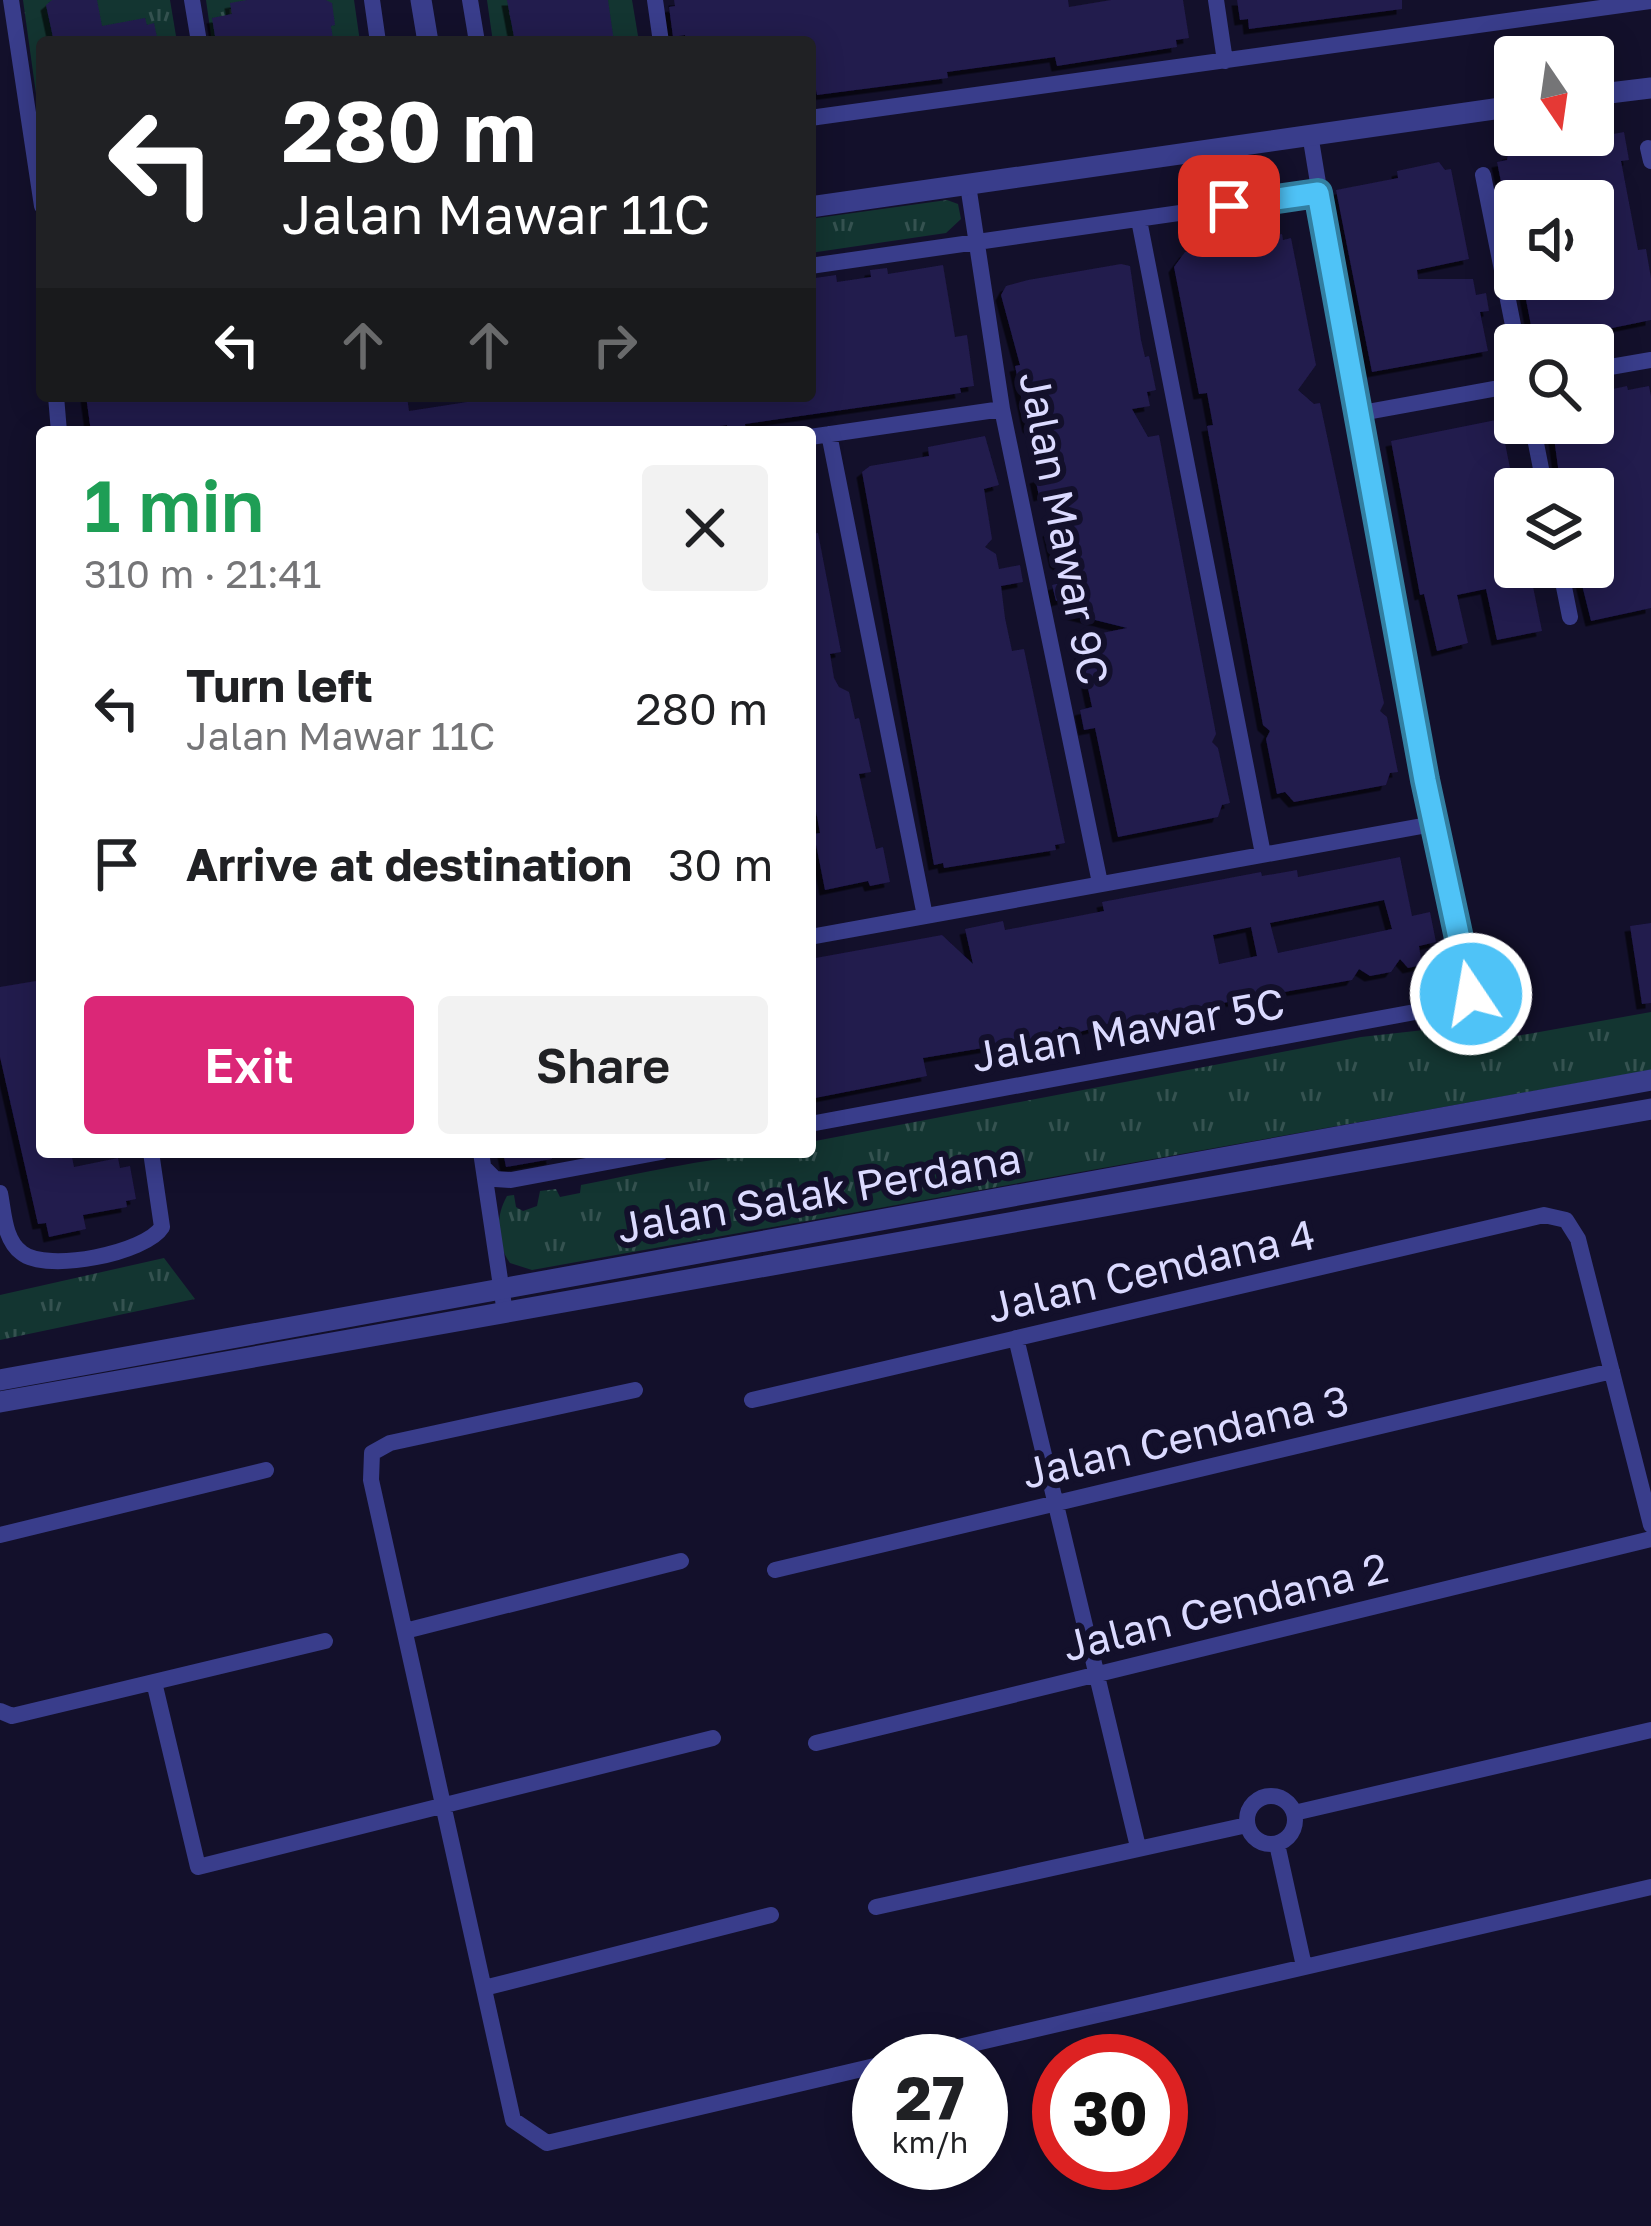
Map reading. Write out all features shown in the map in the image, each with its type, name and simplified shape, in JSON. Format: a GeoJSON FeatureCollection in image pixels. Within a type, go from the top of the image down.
{"type":"FeatureCollection","features":[{"type":"Feature","properties":{"kind":"street"},"geometry":{"type":"LineString","coordinates":[[11,0],[36,166]]}},
{"type":"Feature","properties":{"kind":"street"},"geometry":{"type":"LineString","coordinates":[[192,0],[198,36]]}},
{"type":"Feature","properties":{"kind":"street"},"geometry":{"type":"LineString","coordinates":[[372,0],[377,36]]}},
{"type":"Feature","properties":{"kind":"street"},"geometry":{"type":"LineString","coordinates":[[421,0],[427,36]]}},
{"type":"Feature","properties":{"kind":"street"},"geometry":{"type":"LineString","coordinates":[[470,0],[476,36]]}},
{"type":"Feature","properties":{"kind":"street"},"geometry":{"type":"LineString","coordinates":[[655,0],[660,36]]}},
{"type":"Feature","properties":{"kind":"street"},"geometry":{"type":"LineString","coordinates":[[1216,0],[1225,61]]}},
{"type":"Feature","properties":{"kind":"street"},"geometry":{"type":"LineString","coordinates":[[816,117],[1650,2]]}},
{"type":"Feature","properties":{"kind":"street"},"geometry":{"type":"LineString","coordinates":[[1614,92],[1651,88]]}},
{"type":"Feature","properties":{"kind":"street"},"geometry":{"type":"LineString","coordinates":[[816,206],[1494,109]]}},
{"type":"Feature","properties":{"kind":"street"},"geometry":{"type":"LineString","coordinates":[[816,936],[1433,824],[1356,414],[1310,134]]}},
{"type":"Feature","properties":{"kind":"street"},"geometry":{"type":"LineString","coordinates":[[1484,175],[1513,324]]}},
{"type":"Feature","properties":{"kind":"street","name":"Jalan Mawar 9C"},"geometry":{"type":"LineString","coordinates":[[968,185],[1002,410],[1100,884]]}},
{"type":"Feature","properties":{"kind":"street"},"geometry":{"type":"LineString","coordinates":[[816,265],[1318,193]]}},
{"type":"Feature","properties":{"kind":"street"},"geometry":{"type":"LineString","coordinates":[[1139,220],[1263,854]]}},
{"type":"Feature","properties":{"kind":"street"},"geometry":{"type":"LineString","coordinates":[[1614,366],[1651,359]]}},
{"type":"Feature","properties":{"kind":"street"},"geometry":{"type":"LineString","coordinates":[[1356,414],[1494,389]]}},
{"type":"Feature","properties":{"kind":"street"},"geometry":{"type":"LineString","coordinates":[[925,916],[819,435],[1002,410]]}},
{"type":"Feature","properties":{"kind":"street"},"geometry":{"type":"LineString","coordinates":[[1564,588],[1570,616]]}},
{"type":"Feature","properties":{"kind":"street","name":"Jalan Mawar 5C"},"geometry":{"type":"LineString","coordinates":[[816,1123],[1467,1000],[1470,986],[1433,824]]}},
{"type":"Feature","properties":{"kind":"street","name":"Jalan Salak Perdana"},"geometry":{"type":"LineString","coordinates":[[0,1379],[1651,1080]]}},
{"type":"Feature","properties":{"kind":"street","name":"Jalan Salak Perdana"},"geometry":{"type":"LineString","coordinates":[[0,1402],[1651,1109]]}},
{"type":"Feature","properties":{"kind":"street"},"geometry":{"type":"LineString","coordinates":[[1,1203],[9,1238],[30,1258],[67,1262],[142,1245],[162,1227],[152,1158]]}},
{"type":"Feature","properties":{"kind":"street"},"geometry":{"type":"LineString","coordinates":[[482,1160],[495,1179],[512,1180],[629,1158]]}},
{"type":"Feature","properties":{"kind":"street"},"geometry":{"type":"LineString","coordinates":[[482,1160],[505,1313]]}},
{"type":"Feature","properties":{"kind":"street","name":"Jalan Cendana 4"},"geometry":{"type":"LineString","coordinates":[[752,1400],[1544,1215],[1566,1220],[1578,1238],[1612,1371]]}},
{"type":"Feature","properties":{"kind":"street"},"geometry":{"type":"LineString","coordinates":[[1016,1338],[1138,1847]]}},
{"type":"Feature","properties":{"kind":"street"},"geometry":{"type":"LineString","coordinates":[[1612,1371],[1651,1525]]}},
{"type":"Feature","properties":{"kind":"street","name":"Jalan Cendana 3"},"geometry":{"type":"LineString","coordinates":[[775,1570],[1612,1371]]}},
{"type":"Feature","properties":{"kind":"street"},"geometry":{"type":"LineString","coordinates":[[635,1390],[390,1443],[373,1453],[371,1480],[513,2120],[547,2143],[852,2072]]}},
{"type":"Feature","properties":{"kind":"street"},"geometry":{"type":"LineString","coordinates":[[0,1535],[266,1470]]}},
{"type":"Feature","properties":{"kind":"street","name":"Jalan Cendana 2"},"geometry":{"type":"LineString","coordinates":[[816,1743],[1651,1539]]}},
{"type":"Feature","properties":{"kind":"street"},"geometry":{"type":"LineString","coordinates":[[405,1630],[681,1561]]}},
{"type":"Feature","properties":{"kind":"street"},"geometry":{"type":"LineString","coordinates":[[0,1712],[12,1716],[325,1641]]}},
{"type":"Feature","properties":{"kind":"street"},"geometry":{"type":"LineString","coordinates":[[154,1682],[198,1868],[713,1738]]}},
{"type":"Feature","properties":{"kind":"street"},"geometry":{"type":"LineString","coordinates":[[1294,1813],[1651,1730]]}},
{"type":"Feature","properties":{"kind":"street"},"geometry":{"type":"LineString","coordinates":[[1262,1798],[1285,1800],[1294,1813],[1290,1836],[1277,1844],[1261,1843],[1247,1825],[1250,1809],[1262,1798]]}},
{"type":"Feature","properties":{"kind":"street"},"geometry":{"type":"LineString","coordinates":[[875,1907],[1247,1825]]}},
{"type":"Feature","properties":{"kind":"street"},"geometry":{"type":"LineString","coordinates":[[1277,1844],[1304,1966]]}},
{"type":"Feature","properties":{"kind":"street"},"geometry":{"type":"LineString","coordinates":[[1008,2035],[1651,1887]]}},
{"type":"Feature","properties":{"kind":"street"},"geometry":{"type":"LineString","coordinates":[[484,1988],[771,1916]]}},
{"type":"Feature","properties":{"kind":"green space"},"geometry":{"type":"Polygon","coordinates":[[[23,0],[170,0],[176,36],[36,36],[36,94],[23,0]]]}},
{"type":"Feature","properties":{"kind":"green space"},"geometry":{"type":"Polygon","coordinates":[[[206,0],[354,0],[359,36],[211,36],[206,0]]]}},
{"type":"Feature","properties":{"kind":"green space"},"geometry":{"type":"Polygon","coordinates":[[[487,0],[632,0],[638,36],[492,36],[487,0]]]}},
{"type":"Feature","properties":{"kind":"green space"},"geometry":{"type":"Polygon","coordinates":[[[947,200],[958,204],[961,219],[946,233],[816,252],[816,218],[947,200]]]}},
{"type":"Feature","properties":{"kind":"green space"},"geometry":{"type":"Polygon","coordinates":[[[1651,1012],[1651,1070],[532,1270],[510,1263],[500,1239],[500,1213],[507,1196],[514,1195],[516,1207],[523,1211],[537,1206],[540,1191],[556,1189],[560,1197],[580,1193],[581,1185],[666,1168],[732,1158],[816,1158],[816,1141],[1361,1037],[1469,1025],[1500,1039],[1651,1012]]]}},
{"type":"Feature","properties":{"kind":"green space"},"geometry":{"type":"Polygon","coordinates":[[[164,1258],[195,1299],[0,1340],[0,1295],[164,1258]]]}},
{"type":"Feature","properties":{"kind":"building"},"geometry":{"type":"Polygon","coordinates":[[[52,0],[97,0],[102,26],[145,18],[147,25],[154,23],[157,36],[53,36],[46,5],[52,0]]]}},
{"type":"Feature","properties":{"kind":"building"},"geometry":{"type":"Polygon","coordinates":[[[326,0],[332,3],[333,36],[215,36],[212,18],[232,14],[230,3],[326,0]]]}},
{"type":"Feature","properties":{"kind":"building"},"geometry":{"type":"Polygon","coordinates":[[[507,0],[608,0],[613,36],[514,36],[507,0]]]}},
{"type":"Feature","properties":{"kind":"building"},"geometry":{"type":"Polygon","coordinates":[[[674,0],[1068,0],[1069,7],[1111,0],[1183,0],[1189,38],[1176,40],[1177,47],[1057,66],[1055,57],[947,72],[948,78],[817,95],[816,36],[673,36],[669,7],[675,6],[674,0]]]}},
{"type":"Feature","properties":{"kind":"building"},"geometry":{"type":"Polygon","coordinates":[[[1237,0],[1402,0],[1402,9],[1249,29],[1248,19],[1240,20],[1237,0]]]}},
{"type":"Feature","properties":{"kind":"building"},"geometry":{"type":"Polygon","coordinates":[[[1624,132],[1629,160],[1621,161],[1638,250],[1646,249],[1651,320],[1614,328],[1614,324],[1531,324],[1526,300],[1614,300],[1614,180],[1501,180],[1497,162],[1508,156],[1614,156],[1614,134],[1624,132]]]}},
{"type":"Feature","properties":{"kind":"building"},"geometry":{"type":"Polygon","coordinates":[[[1439,162],[1445,170],[1451,169],[1469,259],[1417,270],[1418,279],[1473,279],[1476,295],[1486,293],[1489,311],[1480,312],[1488,351],[1372,372],[1336,190],[1398,178],[1397,171],[1439,162]]]}},
{"type":"Feature","properties":{"kind":"building"},"geometry":{"type":"Polygon","coordinates":[[[1282,234],[1283,240],[1291,238],[1316,365],[1298,390],[1314,404],[1320,403],[1384,703],[1380,711],[1387,717],[1398,772],[1390,773],[1386,785],[1294,802],[1285,792],[1277,794],[1266,739],[1270,731],[1263,725],[1207,426],[1213,425],[1207,393],[1199,394],[1174,267],[1185,252],[1282,234]]]}},
{"type":"Feature","properties":{"kind":"building"},"geometry":{"type":"Polygon","coordinates":[[[943,265],[955,337],[967,335],[974,386],[960,388],[961,393],[745,426],[90,426],[87,402],[408,402],[409,411],[467,402],[816,402],[816,278],[836,275],[837,282],[871,277],[870,270],[887,268],[888,274],[943,265]]]}},
{"type":"Feature","properties":{"kind":"building"},"geometry":{"type":"Polygon","coordinates":[[[1130,266],[1141,340],[1156,390],[1147,392],[1150,406],[1132,409],[1148,437],[1159,435],[1216,734],[1212,742],[1218,748],[1230,803],[1222,805],[1218,817],[1118,837],[1095,728],[1084,730],[1080,710],[1092,707],[1077,638],[1127,628],[1067,613],[1064,599],[1056,601],[1052,585],[1077,579],[1055,562],[1048,531],[1059,528],[1051,493],[1039,496],[1035,478],[1042,476],[1046,438],[1028,427],[1015,366],[1020,365],[1001,295],[1006,286],[1028,280],[1130,266]]]}},
{"type":"Feature","properties":{"kind":"building"},"geometry":{"type":"Polygon","coordinates":[[[1649,386],[1651,396],[1651,608],[1591,621],[1583,588],[1614,588],[1614,468],[1558,468],[1555,444],[1614,444],[1614,389],[1649,386]]]}},
{"type":"Feature","properties":{"kind":"building"},"geometry":{"type":"Polygon","coordinates":[[[1494,420],[1494,444],[1505,444],[1510,468],[1494,468],[1494,588],[1533,588],[1542,631],[1497,640],[1486,589],[1457,595],[1468,643],[1437,651],[1424,594],[1420,595],[1391,441],[1494,420]]]}},
{"type":"Feature","properties":{"kind":"building"},"geometry":{"type":"Polygon","coordinates":[[[985,436],[999,485],[984,489],[992,539],[985,547],[996,554],[999,569],[1020,565],[1023,582],[1001,586],[1005,618],[1012,651],[1024,649],[1065,843],[1055,845],[1056,850],[944,868],[943,863],[934,865],[862,472],[870,466],[929,456],[928,447],[985,436]]]}},
{"type":"Feature","properties":{"kind":"building"},"geometry":{"type":"Polygon","coordinates":[[[816,533],[841,652],[830,654],[834,678],[849,692],[855,719],[859,718],[871,772],[859,774],[876,849],[883,847],[890,882],[870,886],[868,881],[825,890],[816,844],[820,833],[816,811],[816,533]]]}},
{"type":"Feature","properties":{"kind":"building"},"geometry":{"type":"Polygon","coordinates":[[[1400,857],[1412,916],[1430,912],[1436,942],[1419,946],[1422,965],[1408,968],[1400,959],[1391,972],[1370,976],[1359,969],[1352,980],[1161,1015],[1139,1024],[1123,1020],[1072,1034],[1059,1026],[1055,1036],[923,1058],[927,1076],[816,1098],[816,958],[942,935],[973,964],[965,929],[1003,921],[1005,930],[1104,911],[1102,902],[1261,872],[1262,876],[1297,870],[1298,877],[1400,857]],[[1384,900],[1270,923],[1278,953],[1392,929],[1384,900]],[[1251,927],[1213,935],[1219,964],[1257,956],[1251,927]]]}},
{"type":"Feature","properties":{"kind":"building"},"geometry":{"type":"Polygon","coordinates":[[[1651,923],[1651,1003],[1642,1004],[1630,926],[1651,923]]]}},
{"type":"Feature","properties":{"kind":"building"},"geometry":{"type":"Polygon","coordinates":[[[36,981],[36,1158],[72,1158],[74,1167],[118,1158],[120,1168],[130,1166],[136,1199],[126,1201],[127,1207],[83,1215],[86,1229],[49,1237],[46,1223],[38,1224],[0,1057],[0,987],[36,981]]]}},
{"type":"Feature","properties":{"kind":"building"},"geometry":{"type":"Polygon","coordinates":[[[504,1158],[552,1158],[552,1159],[506,1167],[504,1158]]]}},
{"type":"Feature","properties":{"kind":"route"},"geometry":{"type":"LineString","coordinates":[[1229,206],[1318,193],[1433,824],[1471,994]]}}]}
